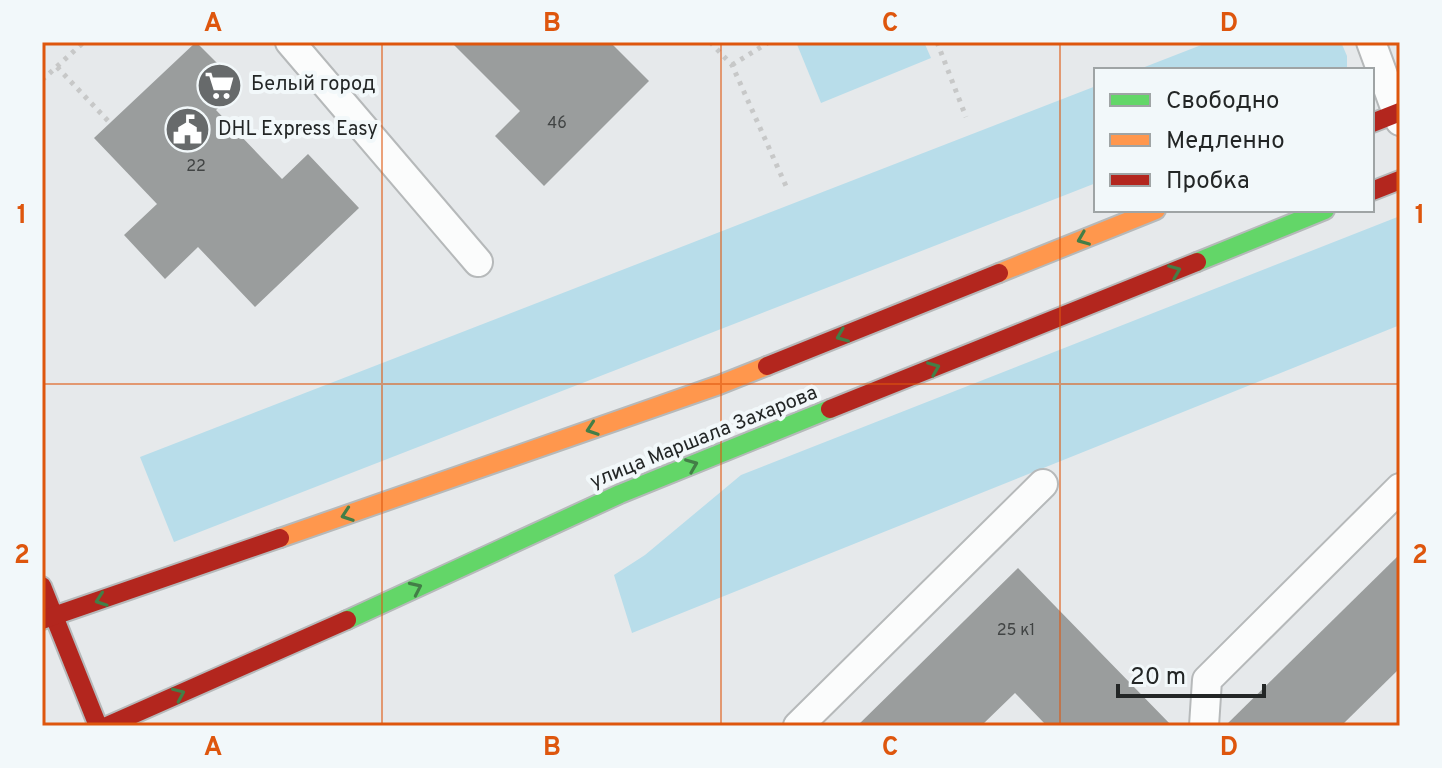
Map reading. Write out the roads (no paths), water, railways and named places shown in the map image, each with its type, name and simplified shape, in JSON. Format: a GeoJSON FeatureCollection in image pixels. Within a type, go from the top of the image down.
{"type":"FeatureCollection","features":[{"type":"Feature","properties":{"kind":"street"},"geometry":{"type":"LineString","coordinates":[[1374,190],[1400,180]]}},
{"type":"Feature","properties":{"kind":"street"},"geometry":{"type":"LineString","coordinates":[[48,618],[719,385],[1151,212]]}},
{"type":"Feature","properties":{"kind":"street","name":"улица Маршала Захарова"},"geometry":{"type":"LineString","coordinates":[[107,726],[341,623],[620,494],[1320,212]]}},
{"type":"Feature","properties":{"kind":"street"},"geometry":{"type":"LineString","coordinates":[[42,586],[48,618],[98,726]]}},
{"type":"Feature","properties":{"kind":"lane"},"geometry":{"type":"LineString","coordinates":[[290,42],[478,262]]}},
{"type":"Feature","properties":{"kind":"lane"},"geometry":{"type":"LineString","coordinates":[[1371,42],[1392,118]]}},
{"type":"Feature","properties":{"kind":"lane"},"geometry":{"type":"LineString","coordinates":[[798,726],[1043,484]]}},
{"type":"Feature","properties":{"kind":"lane"},"geometry":{"type":"LineString","coordinates":[[1204,726],[1207,680],[1400,488]]}},
{"type":"Feature","properties":{"kind":"place","name":"Белый город"},"geometry":{"type":"Point","coordinates":[220,85]}},
{"type":"Feature","properties":{"kind":"place","name":"DHL Express Easy"},"geometry":{"type":"Point","coordinates":[187,130]}}]}
